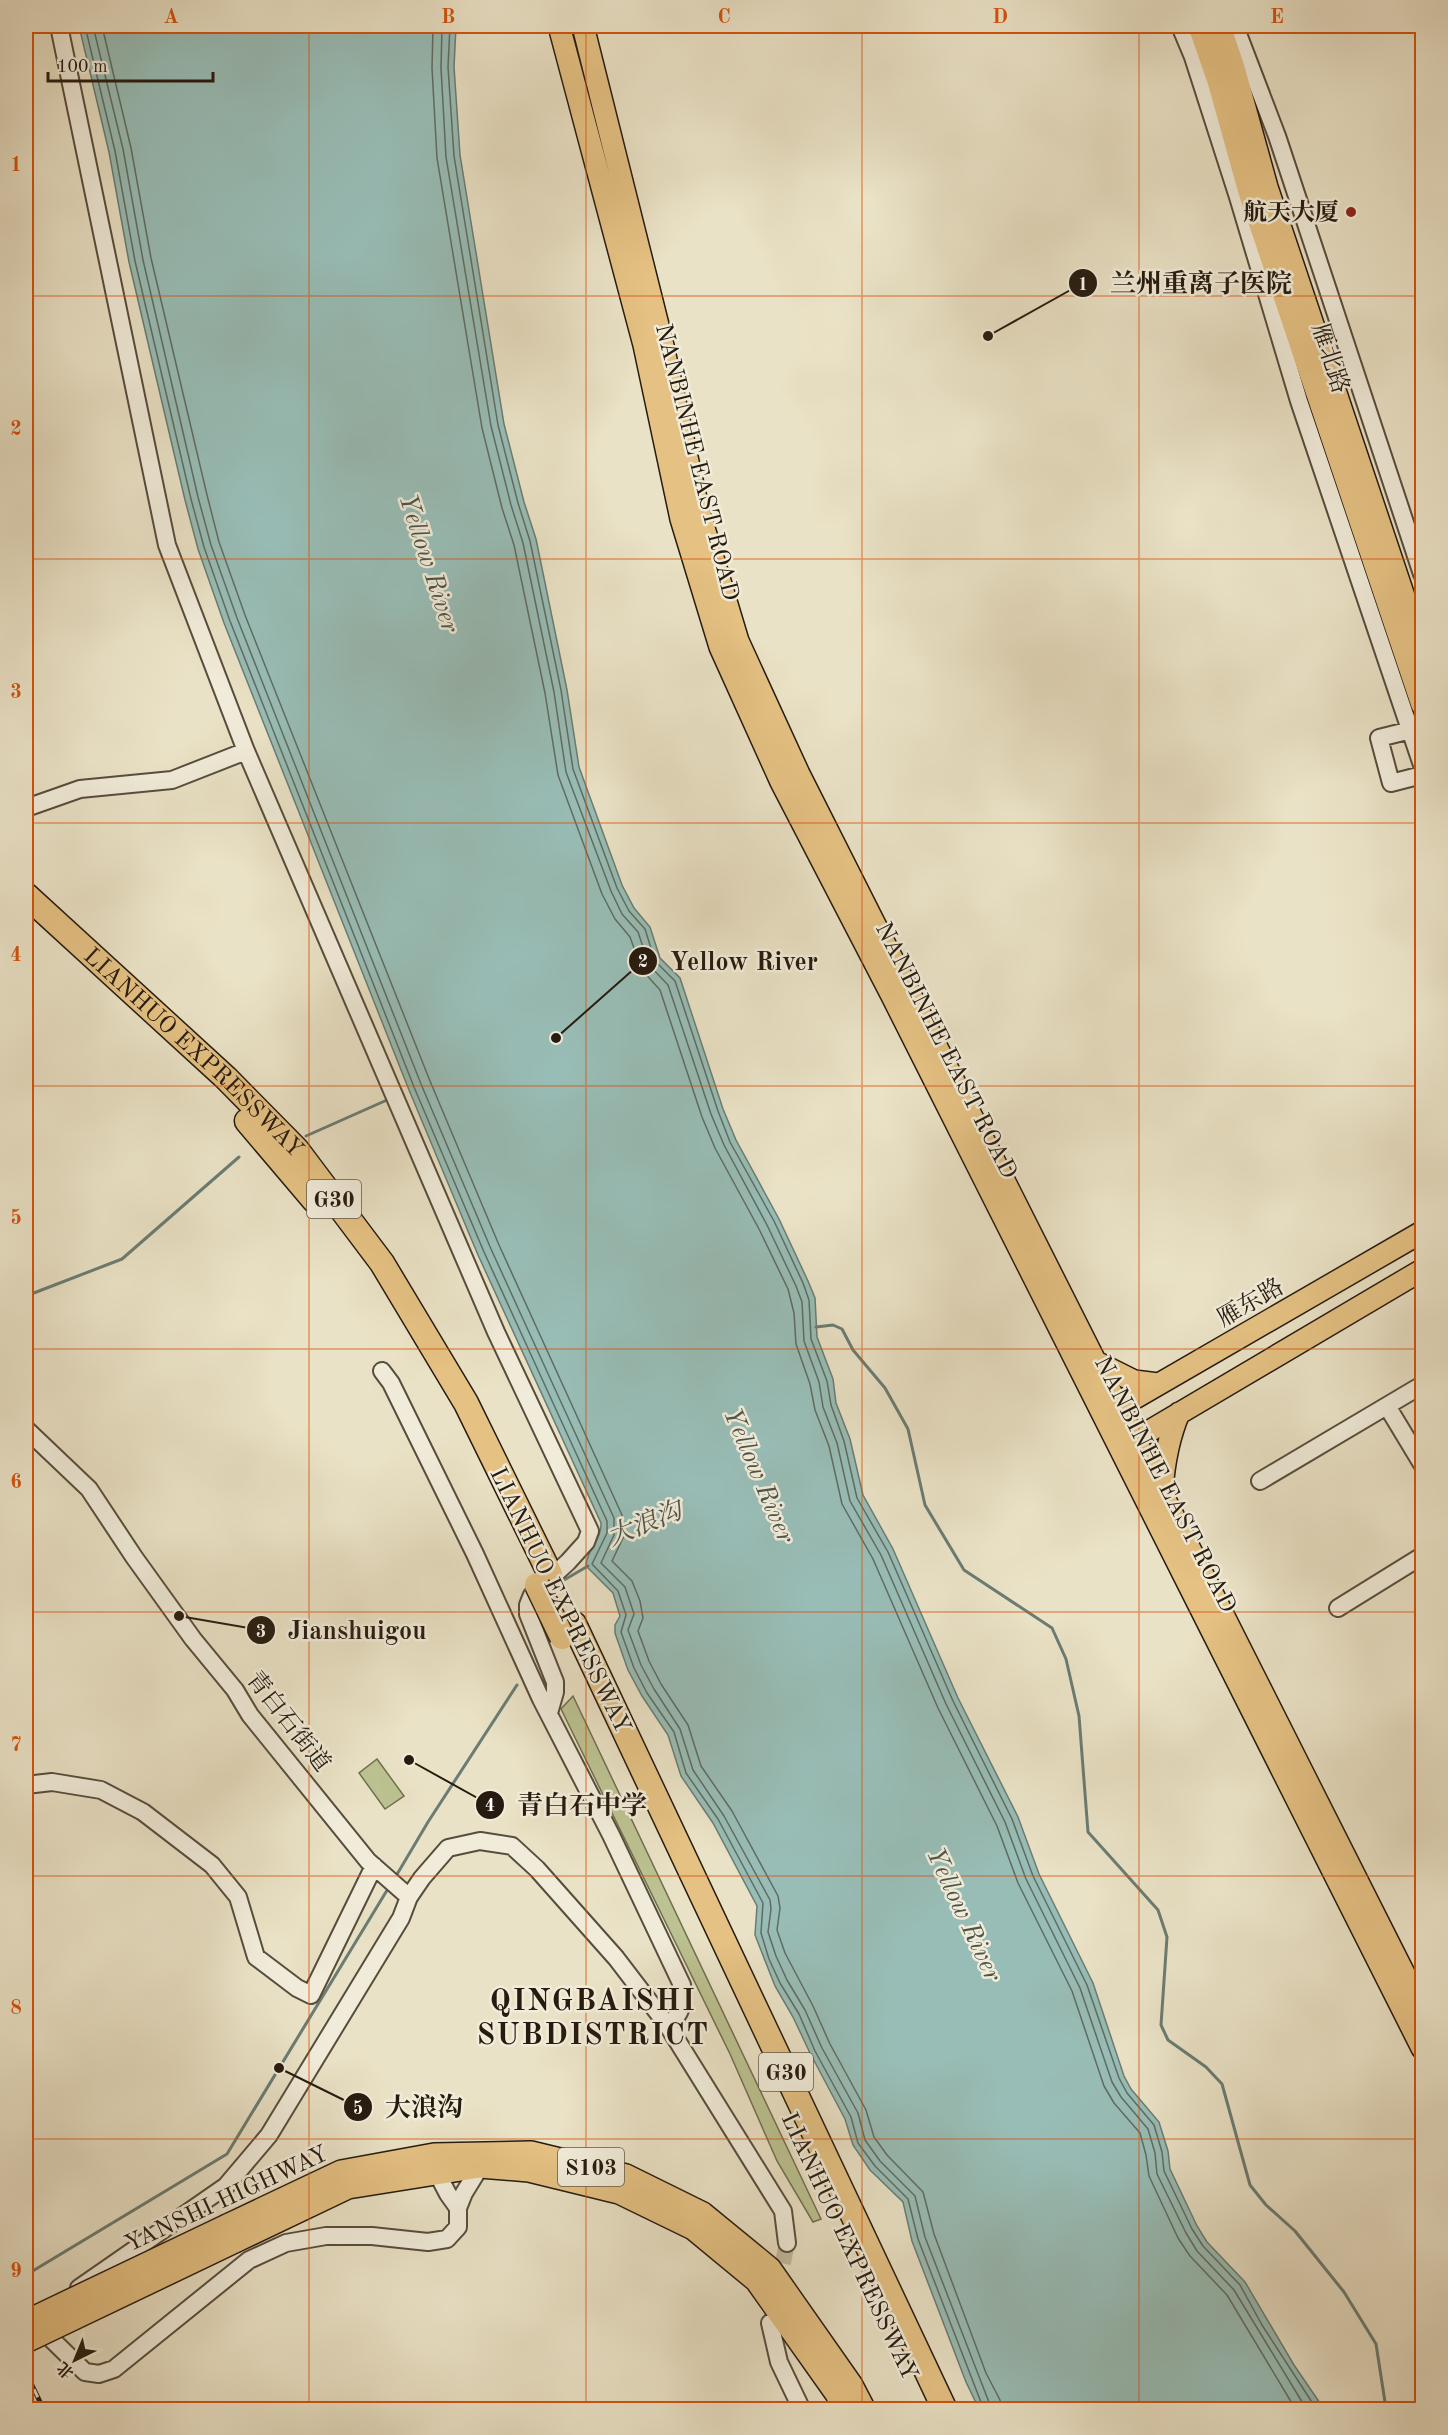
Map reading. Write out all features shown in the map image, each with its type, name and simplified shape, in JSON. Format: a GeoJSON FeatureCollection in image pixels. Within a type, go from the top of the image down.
{"type":"FeatureCollection","features":[{"type":"Feature","properties":{"kind":"highway","name":"LIANHUO EXPRESSWAY"},"geometry":{"type":"LineString","coordinates":[[26,895],[226,1078],[297,1150],[382,1263],[454,1383],[544,1580],[945,2409]]}},
{"type":"Feature","properties":{"kind":"highway","name":"LIANHUO EXPRESSWAY"},"geometry":{"type":"LineString","coordinates":[[26,915],[239,1112],[298,1179],[393,1304],[453,1409],[544,1580]]}},
{"type":"Feature","properties":{"kind":"highway","name":"LIANHUO EXPRESSWAY"},"geometry":{"type":"LineString","coordinates":[[568,1630],[927,2409]]}},
{"type":"Feature","properties":{"kind":"main road","name":"NANBINHE EAST ROAD"},"geometry":{"type":"LineString","coordinates":[[559,26],[644,345],[681,519],[720,647],[781,782],[901,993],[1096,1362],[1112,1412]]}},
{"type":"Feature","properties":{"kind":"main road","name":"NANBINHE EAST ROAD"},"geometry":{"type":"LineString","coordinates":[[583,26],[662,340],[698,508],[738,641],[901,993],[1128,1443],[1422,2048]]}},
{"type":"Feature","properties":{"kind":"main road","name":"雁北路"},"geometry":{"type":"LineString","coordinates":[[1199,26],[1218,81],[1249,192],[1422,705]]}},
{"type":"Feature","properties":{"kind":"main road","name":"雁北路"},"geometry":{"type":"LineString","coordinates":[[1220,26],[1267,187],[1422,650]]}},
{"type":"Feature","properties":{"kind":"main road","name":"雁东路"},"geometry":{"type":"LineString","coordinates":[[1112,1412],[1422,1232]]}},
{"type":"Feature","properties":{"kind":"main road"},"geometry":{"type":"LineString","coordinates":[[1128,1443],[1422,1270]]}},
{"type":"Feature","properties":{"kind":"main road"},"geometry":{"type":"LineString","coordinates":[[1096,1362],[1134,1381],[1158,1384]]}},
{"type":"Feature","properties":{"kind":"main road"},"geometry":{"type":"LineString","coordinates":[[1162,1491],[1169,1436],[1179,1413]]}},
{"type":"Feature","properties":{"kind":"main road","name":"NANBINHE EAST ROAD"},"geometry":{"type":"LineString","coordinates":[[1128,1443],[1162,1491],[1422,2009]]}},
{"type":"Feature","properties":{"kind":"main road","name":"YANSHI HIGHWAY"},"geometry":{"type":"LineString","coordinates":[[26,2342],[232,2233],[341,2171],[434,2154],[531,2152],[626,2175],[703,2213],[770,2268],[852,2385],[865,2409]]}},
{"type":"Feature","properties":{"kind":"main road","name":"YANSHI HIGHWAY"},"geometry":{"type":"LineString","coordinates":[[28,2323],[232,2233],[348,2188],[480,2167],[529,2171],[620,2193],[693,2229],[756,2281],[836,2394],[844,2409]]}},
{"type":"Feature","properties":{"kind":"street"},"geometry":{"type":"LineString","coordinates":[[59,26],[167,545],[246,751],[496,1332],[590,1531],[586,1542],[532,1595],[528,1605],[528,1614],[555,1682],[555,1692],[545,1706]]}},
{"type":"Feature","properties":{"kind":"street"},"geometry":{"type":"LineString","coordinates":[[1180,26],[1207,100],[1299,401],[1422,765]]}},
{"type":"Feature","properties":{"kind":"street"},"geometry":{"type":"LineString","coordinates":[[1236,26],[1277,136],[1422,574]]}},
{"type":"Feature","properties":{"kind":"street"},"geometry":{"type":"LineString","coordinates":[[1411,730],[1379,738],[1391,783],[1422,775]]}},
{"type":"Feature","properties":{"kind":"street"},"geometry":{"type":"LineString","coordinates":[[26,808],[80,789],[172,780],[246,751]]}},
{"type":"Feature","properties":{"kind":"street"},"geometry":{"type":"LineString","coordinates":[[382,1371],[391,1383],[475,1554],[545,1706],[611,1835],[682,1985],[684,1996],[682,2008],[668,2026]]}},
{"type":"Feature","properties":{"kind":"street"},"geometry":{"type":"LineString","coordinates":[[1260,1481],[1422,1385]]}},
{"type":"Feature","properties":{"kind":"street"},"geometry":{"type":"LineString","coordinates":[[1387,1406],[1422,1464]]}},
{"type":"Feature","properties":{"kind":"street","name":"青白石街道"},"geometry":{"type":"LineString","coordinates":[[26,1429],[89,1489],[134,1557],[193,1639],[235,1690],[250,1715],[378,1869],[405,1893]]}},
{"type":"Feature","properties":{"kind":"street"},"geometry":{"type":"LineString","coordinates":[[1338,1608],[1422,1556]]}},
{"type":"Feature","properties":{"kind":"street"},"geometry":{"type":"LineString","coordinates":[[26,1785],[52,1782],[101,1790],[143,1812],[212,1865],[238,1897],[256,1957],[297,1988],[312,1995],[378,1869]]}},
{"type":"Feature","properties":{"kind":"street","name":"YANSHI HIGHWAY"},"geometry":{"type":"LineString","coordinates":[[28,2323],[226,2186],[269,2135],[401,1918],[405,1893],[422,1878],[448,1848],[480,1841],[512,1846],[537,1869],[616,1958],[668,2026],[783,2211],[787,2243]]}},
{"type":"Feature","properties":{"kind":"street"},"geometry":{"type":"LineString","coordinates":[[28,2323],[85,2372],[99,2374],[114,2369],[249,2260],[286,2243],[326,2235],[372,2236],[428,2242],[447,2239],[458,2227],[459,2208],[464,2193],[480,2167]]}},
{"type":"Feature","properties":{"kind":"street"},"geometry":{"type":"LineString","coordinates":[[437,2173],[448,2194],[459,2208]]}},
{"type":"Feature","properties":{"kind":"street"},"geometry":{"type":"LineString","coordinates":[[770,2323],[779,2362],[802,2409]]}},
{"type":"Feature","properties":{"kind":"green space"},"geometry":{"type":"Polygon","coordinates":[[[573,1696],[821,2219],[813,2222],[777,2161],[730,2054],[561,1709],[573,1696]]]}},
{"type":"Feature","properties":{"kind":"green space"},"geometry":{"type":"Polygon","coordinates":[[[377,1759],[404,1796],[385,1809],[359,1773],[377,1759]]]}},
{"type":"Feature","properties":{"kind":"water"},"geometry":{"type":"Polygon","coordinates":[[[79,26],[456,26],[454,67],[460,155],[504,424],[536,539],[567,690],[579,767],[622,885],[634,908],[650,927],[660,958],[680,978],[723,1109],[736,1140],[779,1219],[815,1298],[817,1337],[833,1379],[836,1403],[850,1439],[863,1495],[893,1549],[958,1698],[1018,1817],[1039,1874],[1093,1983],[1124,2076],[1131,2089],[1159,2122],[1168,2151],[1170,2169],[1197,2226],[1207,2242],[1245,2282],[1294,2365],[1324,2409],[979,2409],[966,2382],[912,2241],[903,2202],[870,2170],[853,2145],[845,2119],[775,1986],[755,1935],[757,1906],[713,1823],[681,1776],[668,1735],[628,1670],[615,1633],[615,1625],[620,1616],[613,1593],[586,1566],[588,1555],[599,1535],[601,1523],[478,1255],[409,1090],[224,623],[198,549],[185,500],[129,262],[109,152],[79,26]]]}},
{"type":"Feature","properties":{"kind":"waterway"},"geometry":{"type":"LineString","coordinates":[[306,1136],[387,1100]]}},
{"type":"Feature","properties":{"kind":"waterway"},"geometry":{"type":"LineString","coordinates":[[26,1296],[122,1259],[239,1157]]}},
{"type":"Feature","properties":{"kind":"waterway"},"geometry":{"type":"LineString","coordinates":[[816,1327],[833,1325],[842,1329],[853,1350],[885,1388],[908,1429],[925,1505],[964,1570],[1052,1628],[1066,1659],[1079,1716],[1088,1832],[1158,1910],[1167,1937],[1161,2025],[1168,2040],[1206,2067],[1222,2084],[1250,2185],[1266,2205],[1295,2231],[1344,2292],[1376,2344],[1385,2402],[1393,2410]]}},
{"type":"Feature","properties":{"kind":"waterway","name":"大浪沟"},"geometry":{"type":"LineString","coordinates":[[564,1580],[588,1566]]}},
{"type":"Feature","properties":{"kind":"waterway","name":"大浪沟"},"geometry":{"type":"LineString","coordinates":[[396,1876],[428,1822],[517,1685]]}},
{"type":"Feature","properties":{"kind":"waterway","name":"大浪沟"},"geometry":{"type":"LineString","coordinates":[[26,2275],[227,2154],[389,1887]]}},
{"type":"Feature","properties":{"kind":"tunnel"},"geometry":{"type":"LineString","coordinates":[[778,2287],[787,2243]]}},
{"type":"Feature","properties":{"kind":"railway"},"geometry":{"type":"LineString","coordinates":[[26,2373],[44,2410]]}},
{"type":"Feature","properties":{"kind":"railway"},"geometry":{"type":"LineString","coordinates":[[26,2398],[32,2410]]}},
{"type":"Feature","properties":{"kind":"place","name":"航天大厦"},"geometry":{"type":"Point","coordinates":[1351,212]}},
{"type":"Feature","properties":{"kind":"place","name":"兰州重离子医院"},"geometry":{"type":"Point","coordinates":[988,336]}},
{"type":"Feature","properties":{"kind":"place","name":"Yellow River"},"geometry":{"type":"Point","coordinates":[556,1038]}},
{"type":"Feature","properties":{"kind":"place","name":"Jianshuigou"},"geometry":{"type":"Point","coordinates":[179,1616]}},
{"type":"Feature","properties":{"kind":"place","name":"青白石中学"},"geometry":{"type":"Point","coordinates":[409,1760]}},
{"type":"Feature","properties":{"kind":"place","name":"大浪沟"},"geometry":{"type":"Point","coordinates":[279,2068]}},
{"type":"Feature","properties":{"kind":"district","name":"QINGBAISHI SUBDISTRICT"},"geometry":{"type":"Point","coordinates":[593,2017]}}]}
